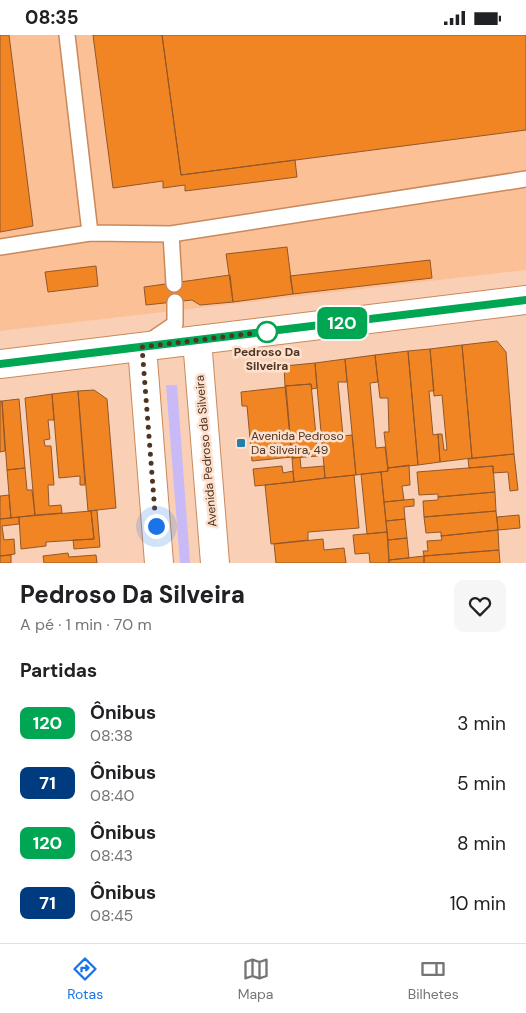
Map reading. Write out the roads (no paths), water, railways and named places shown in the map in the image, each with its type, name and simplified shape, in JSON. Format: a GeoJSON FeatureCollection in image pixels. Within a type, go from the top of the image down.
{"type":"FeatureCollection","features":[{"type":"Feature","properties":{"kind":"main road"},"geometry":{"type":"LineString","coordinates":[[0,364],[526,300]]}},
{"type":"Feature","properties":{"kind":"main road","name":"Avenida Pedroso da Silveira"},"geometry":{"type":"LineString","coordinates":[[197,340],[215,563]]}},
{"type":"Feature","properties":{"kind":"main road"},"geometry":{"type":"LineString","coordinates":[[142,347],[159,563]]}},
{"type":"Feature","properties":{"kind":"lane"},"geometry":{"type":"LineString","coordinates":[[67,35],[90,233]]}},
{"type":"Feature","properties":{"kind":"lane"},"geometry":{"type":"LineString","coordinates":[[0,247],[90,233],[171,234],[526,179]]}},
{"type":"Feature","properties":{"kind":"lane"},"geometry":{"type":"LineString","coordinates":[[171,234],[174,284]]}},
{"type":"Feature","properties":{"kind":"lane"},"geometry":{"type":"LineString","coordinates":[[175,303],[175,324]]}},
{"type":"Feature","properties":{"kind":"lane"},"geometry":{"type":"LineString","coordinates":[[175,324],[197,340]]}},
{"type":"Feature","properties":{"kind":"lane"},"geometry":{"type":"LineString","coordinates":[[142,347],[175,324]]}},
{"type":"Feature","properties":{"kind":"place","name":"Pedroso Da Silveira"},"geometry":{"type":"Point","coordinates":[267,332]}},
{"type":"Feature","properties":{"kind":"place","name":"Avenida Pedroso Da Silveira, 49"},"geometry":{"type":"Point","coordinates":[241,443]}}]}
